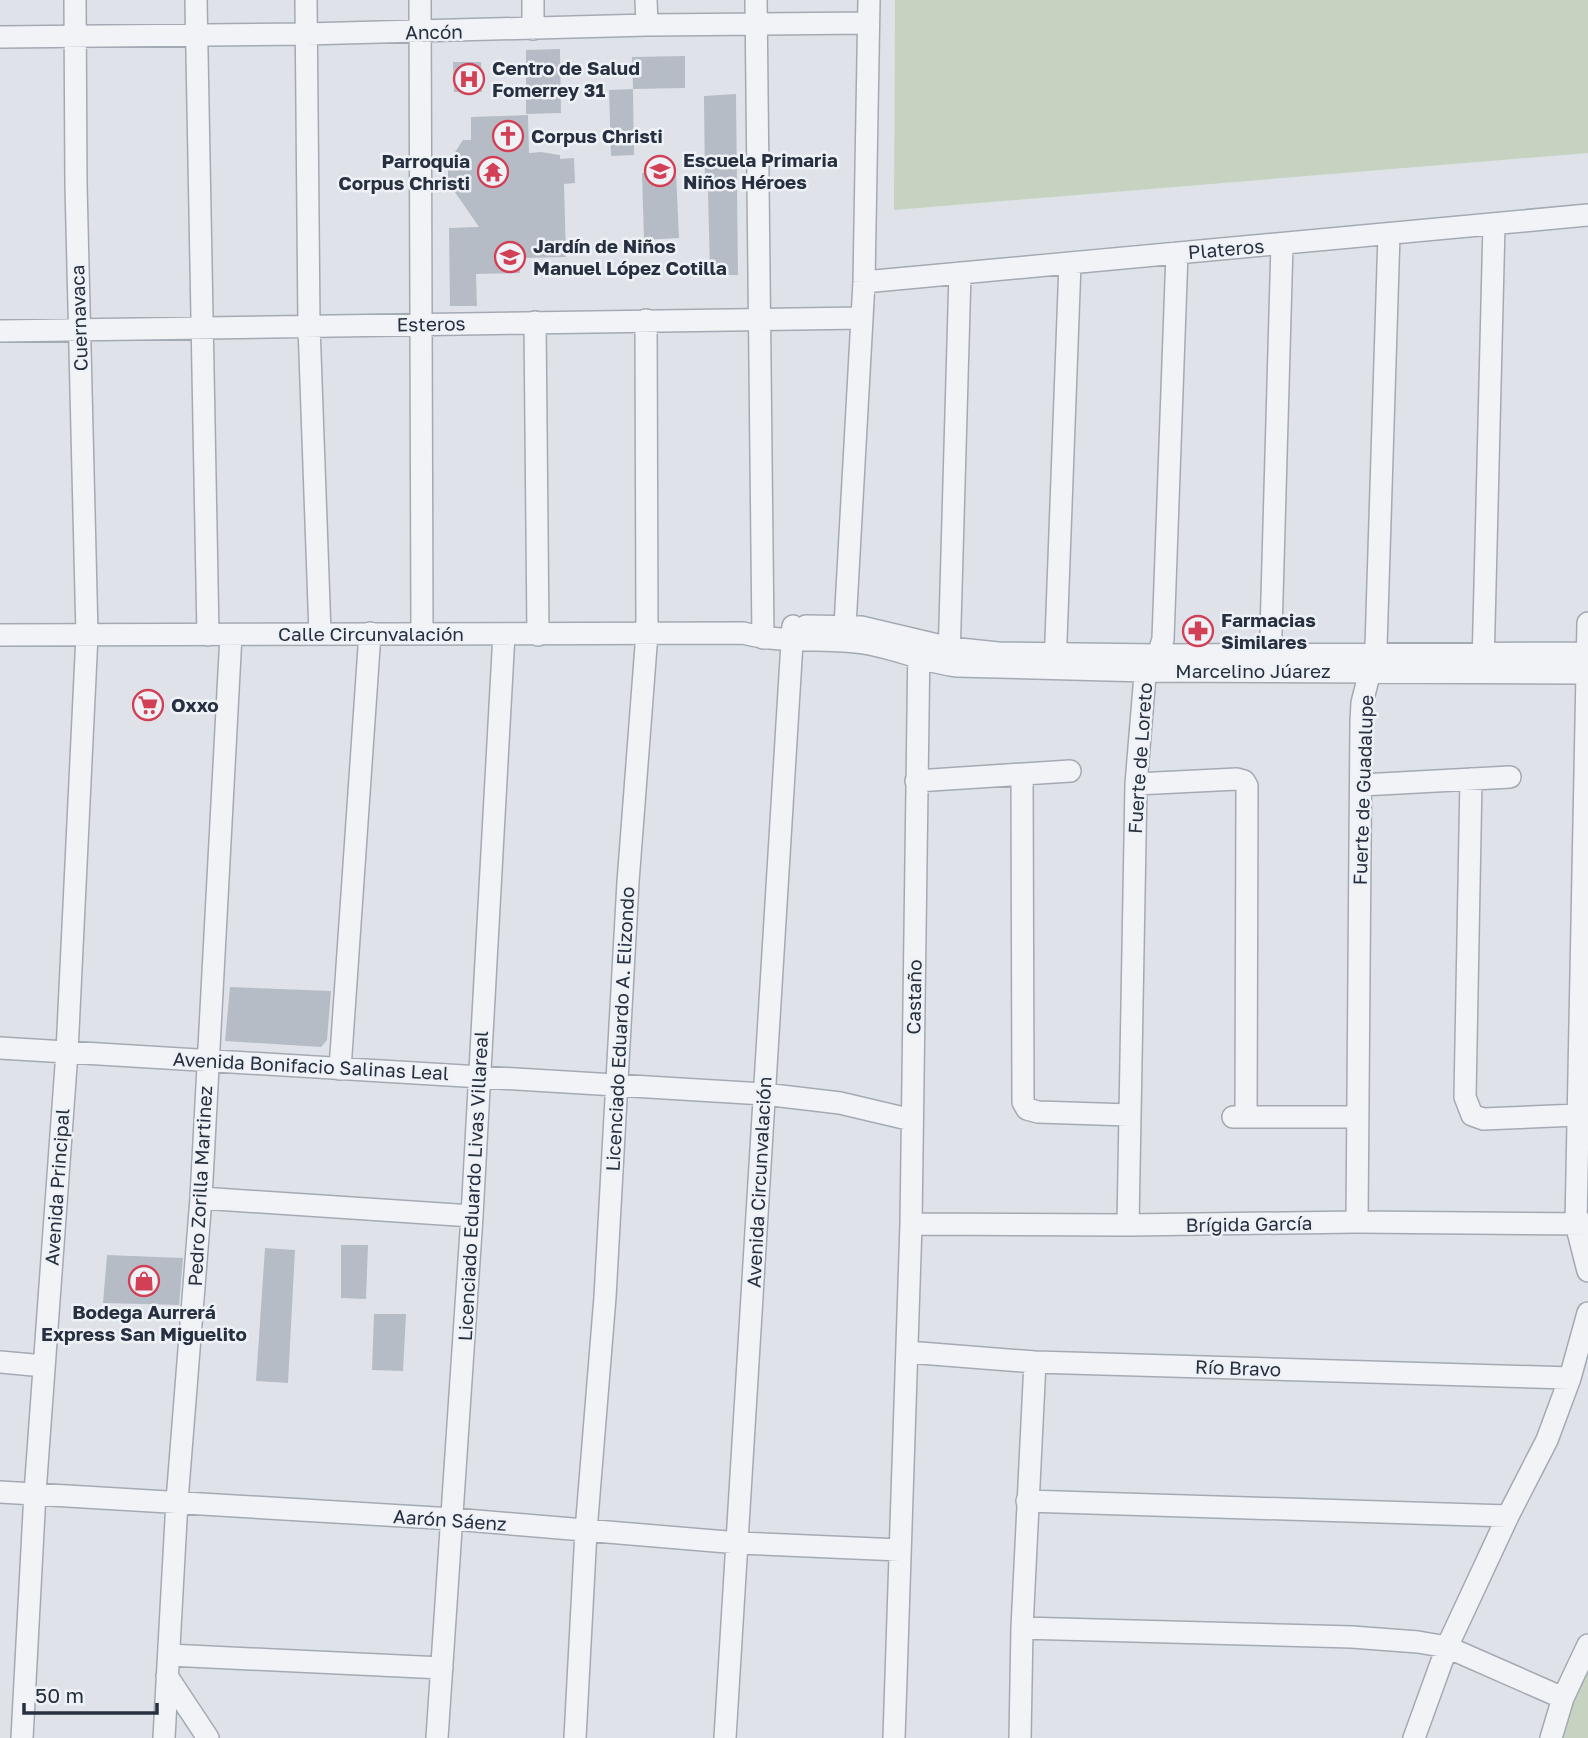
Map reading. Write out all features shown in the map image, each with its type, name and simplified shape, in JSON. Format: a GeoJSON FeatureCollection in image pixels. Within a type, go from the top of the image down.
{"type":"FeatureCollection","features":[{"type":"Feature","properties":{"kind":"street","name":"Cuernavaca"},"geometry":{"type":"LineString","coordinates":[[75,0],[79,330],[87,635]]}},
{"type":"Feature","properties":{"kind":"street"},"geometry":{"type":"LineString","coordinates":[[196,0],[208,635]]}},
{"type":"Feature","properties":{"kind":"street"},"geometry":{"type":"LineString","coordinates":[[306,0],[309,326],[320,633]]}},
{"type":"Feature","properties":{"kind":"street"},"geometry":{"type":"LineString","coordinates":[[420,0],[422,634]]}},
{"type":"Feature","properties":{"kind":"street"},"geometry":{"type":"LineString","coordinates":[[533,0],[533,29]]}},
{"type":"Feature","properties":{"kind":"street"},"geometry":{"type":"LineString","coordinates":[[646,0],[647,25]]}},
{"type":"Feature","properties":{"kind":"street"},"geometry":{"type":"LineString","coordinates":[[756,0],[759,319],[756,632]]}},
{"type":"Feature","properties":{"kind":"street"},"geometry":{"type":"LineString","coordinates":[[845,626],[864,282],[869,0]]}},
{"type":"Feature","properties":{"kind":"street","name":"Ancón"},"geometry":{"type":"LineString","coordinates":[[0,37],[868,23]]}},
{"type":"Feature","properties":{"kind":"street","name":"Plateros"},"geometry":{"type":"LineString","coordinates":[[864,282],[1588,215]]}},
{"type":"Feature","properties":{"kind":"street"},"geometry":{"type":"LineString","coordinates":[[1483,663],[1494,224]]}},
{"type":"Feature","properties":{"kind":"street","name":"Fuerte de Guadalupe"},"geometry":{"type":"LineString","coordinates":[[1357,1222],[1362,703],[1373,663],[1389,234]]}},
{"type":"Feature","properties":{"kind":"street"},"geometry":{"type":"LineString","coordinates":[[1270,663],[1282,244]]}},
{"type":"Feature","properties":{"kind":"street","name":"Fuerte de Loreto"},"geometry":{"type":"LineString","coordinates":[[1128,1225],[1136,784],[1143,687],[1164,629],[1177,253]]}},
{"type":"Feature","properties":{"kind":"street"},"geometry":{"type":"LineString","coordinates":[[1055,661],[1070,263]]}},
{"type":"Feature","properties":{"kind":"street"},"geometry":{"type":"LineString","coordinates":[[949,657],[960,273]]}},
{"type":"Feature","properties":{"kind":"street","name":"Esteros"},"geometry":{"type":"LineString","coordinates":[[0,331],[862,317]]}},
{"type":"Feature","properties":{"kind":"street","name":"Licenciado Eduardo A. Elizondo"},"geometry":{"type":"LineString","coordinates":[[575,1738],[586,1531],[605,1297],[628,882],[647,633],[646,320]]}},
{"type":"Feature","properties":{"kind":"street"},"geometry":{"type":"LineString","coordinates":[[536,322],[538,635]]}},
{"type":"Feature","properties":{"kind":"street"},"geometry":{"type":"LineString","coordinates":[[1588,623],[1577,1115],[1582,1224],[1588,1271]]}},
{"type":"Feature","properties":{"kind":"street","name":"Calle Circunvalación"},"geometry":{"type":"LineString","coordinates":[[793,633],[845,626],[875,630],[919,650]]}},
{"type":"Feature","properties":{"kind":"street","name":"Calle Circunvalación"},"geometry":{"type":"LineString","coordinates":[[0,635],[538,635],[756,632],[793,633],[919,650]]}},
{"type":"Feature","properties":{"kind":"street"},"geometry":{"type":"LineString","coordinates":[[341,1069],[370,633]]}},
{"type":"Feature","properties":{"kind":"street","name":"Avenida Circunvalación"},"geometry":{"type":"LineString","coordinates":[[725,1738],[793,633]]}},
{"type":"Feature","properties":{"kind":"street","name":"Licenciado Eduardo Livas Villareal"},"geometry":{"type":"LineString","coordinates":[[437,1738],[472,1216],[504,634]]}},
{"type":"Feature","properties":{"kind":"street","name":"Avenida Principal"},"geometry":{"type":"LineString","coordinates":[[22,1738],[35,1493],[67,1052],[87,635]]}},
{"type":"Feature","properties":{"kind":"street","name":"Pedro Zorilla Martinez"},"geometry":{"type":"LineString","coordinates":[[164,1738],[177,1501],[201,1198],[206,1060],[231,635]]}},
{"type":"Feature","properties":{"kind":"street","name":"Marcelino Júarez"},"geometry":{"type":"LineString","coordinates":[[919,650],[949,657],[998,653],[1055,661],[1152,663],[1587,663]]}},
{"type":"Feature","properties":{"kind":"street","name":"Castaño"},"geometry":{"type":"LineString","coordinates":[[894,1738],[911,1224],[919,650]]}},
{"type":"Feature","properties":{"kind":"street"},"geometry":{"type":"LineString","coordinates":[[916,780],[1022,776],[1070,771]]}},
{"type":"Feature","properties":{"kind":"street"},"geometry":{"type":"LineString","coordinates":[[1022,776],[1023,1102],[1027,1109],[1038,1112],[1129,1115]]}},
{"type":"Feature","properties":{"kind":"street"},"geometry":{"type":"LineString","coordinates":[[1362,785],[1510,777]]}},
{"type":"Feature","properties":{"kind":"street"},"geometry":{"type":"LineString","coordinates":[[1136,784],[1237,779],[1244,781],[1247,786],[1239,1117],[1356,1117]]}},
{"type":"Feature","properties":{"kind":"street"},"geometry":{"type":"LineString","coordinates":[[1471,779],[1467,1105],[1472,1115],[1483,1119],[1577,1115]]}},
{"type":"Feature","properties":{"kind":"street","name":"Avenida Bonifacio Salinas Leal"},"geometry":{"type":"LineString","coordinates":[[0,1048],[764,1094],[840,1103],[912,1120]]}},
{"type":"Feature","properties":{"kind":"street"},"geometry":{"type":"LineString","coordinates":[[201,1198],[472,1216]]}},
{"type":"Feature","properties":{"kind":"street","name":"Brígida García"},"geometry":{"type":"LineString","coordinates":[[911,1224],[1582,1224]]}},
{"type":"Feature","properties":{"kind":"street"},"geometry":{"type":"LineString","coordinates":[[1414,1738],[1447,1647],[1547,1440],[1581,1344],[1588,1313]]}},
{"type":"Feature","properties":{"kind":"street","name":"Río Bravo"},"geometry":{"type":"LineString","coordinates":[[907,1352],[1035,1362],[1570,1378]]}},
{"type":"Feature","properties":{"kind":"street"},"geometry":{"type":"LineString","coordinates":[[1020,1738],[1027,1501],[1035,1362]]}},
{"type":"Feature","properties":{"kind":"street"},"geometry":{"type":"LineString","coordinates":[[0,1363],[44,1366]]}},
{"type":"Feature","properties":{"kind":"street","name":"Aarón Sáenz"},"geometry":{"type":"LineString","coordinates":[[0,1492],[453,1519],[739,1543],[900,1550]]}},
{"type":"Feature","properties":{"kind":"street"},"geometry":{"type":"LineString","coordinates":[[1027,1501],[1508,1516]]}},
{"type":"Feature","properties":{"kind":"street"},"geometry":{"type":"LineString","coordinates":[[1022,1628],[1397,1640],[1447,1647],[1563,1698]]}},
{"type":"Feature","properties":{"kind":"street"},"geometry":{"type":"LineString","coordinates":[[1550,1738],[1563,1698],[1586,1656]]}},
{"type":"Feature","properties":{"kind":"street"},"geometry":{"type":"LineString","coordinates":[[208,1738],[168,1666],[442,1668]]}},
{"type":"Feature","properties":{"kind":"green space"},"geometry":{"type":"Polygon","coordinates":[[[895,0],[1588,0],[1588,153],[894,210],[895,0]]]}},
{"type":"Feature","properties":{"kind":"green space"},"geometry":{"type":"Polygon","coordinates":[[[1588,1645],[1588,1738],[1551,1738],[1588,1645]]]}},
{"type":"Feature","properties":{"kind":"building"},"geometry":{"type":"Polygon","coordinates":[[[560,49],[561,113],[526,114],[526,50],[560,49]]]}},
{"type":"Feature","properties":{"kind":"building"},"geometry":{"type":"Polygon","coordinates":[[[685,56],[685,88],[633,89],[632,57],[685,56]]]}},
{"type":"Feature","properties":{"kind":"building"},"geometry":{"type":"Polygon","coordinates":[[[453,62],[481,62],[482,92],[454,92],[453,62]]]}},
{"type":"Feature","properties":{"kind":"building"},"geometry":{"type":"Polygon","coordinates":[[[633,89],[634,155],[611,156],[609,90],[633,89]]]}},
{"type":"Feature","properties":{"kind":"building"},"geometry":{"type":"Polygon","coordinates":[[[736,94],[738,275],[710,275],[708,191],[705,192],[704,96],[736,94]]]}},
{"type":"Feature","properties":{"kind":"building"},"geometry":{"type":"Polygon","coordinates":[[[528,115],[529,153],[560,155],[560,159],[574,158],[575,183],[564,184],[566,257],[520,258],[520,273],[476,274],[477,306],[450,306],[449,228],[479,227],[448,182],[448,163],[463,140],[471,140],[471,117],[528,115]]]}},
{"type":"Feature","properties":{"kind":"building"},"geometry":{"type":"Polygon","coordinates":[[[676,172],[679,238],[644,240],[642,173],[676,172]]]}},
{"type":"Feature","properties":{"kind":"building"},"geometry":{"type":"Polygon","coordinates":[[[230,987],[331,991],[327,1040],[321,1047],[225,1041],[230,987]]]}},
{"type":"Feature","properties":{"kind":"building"},"geometry":{"type":"Polygon","coordinates":[[[341,1245],[368,1245],[366,1299],[341,1298],[341,1245]]]}},
{"type":"Feature","properties":{"kind":"building"},"geometry":{"type":"Polygon","coordinates":[[[265,1248],[295,1250],[288,1383],[256,1381],[265,1248]]]}},
{"type":"Feature","properties":{"kind":"building","name":"Bodega Aurrerá Express San Miguelito"},"geometry":{"type":"Polygon","coordinates":[[[107,1255],[183,1258],[179,1305],[103,1303],[107,1255]]]}},
{"type":"Feature","properties":{"kind":"building"},"geometry":{"type":"Polygon","coordinates":[[[374,1314],[406,1314],[403,1371],[372,1370],[374,1314]]]}},
{"type":"Feature","properties":{"kind":"place","name":"Centro de Salud Fomerrey 31"},"geometry":{"type":"Point","coordinates":[469,79]}},
{"type":"Feature","properties":{"kind":"place","name":"Corpus Christi"},"geometry":{"type":"Point","coordinates":[508,136]}},
{"type":"Feature","properties":{"kind":"place","name":"Escuela Primaria Niños Héroes"},"geometry":{"type":"Point","coordinates":[660,171]}},
{"type":"Feature","properties":{"kind":"place","name":"Parroquia Corpus Christi"},"geometry":{"type":"Point","coordinates":[493,172]}},
{"type":"Feature","properties":{"kind":"place","name":"Jardín de Niños Manuel López Cotilla"},"geometry":{"type":"Point","coordinates":[510,257]}},
{"type":"Feature","properties":{"kind":"place","name":"Farmacias Similares"},"geometry":{"type":"Point","coordinates":[1198,631]}},
{"type":"Feature","properties":{"kind":"place","name":"Oxxo"},"geometry":{"type":"Point","coordinates":[148,705]}},
{"type":"Feature","properties":{"kind":"place","name":"Bodega Aurrerá Express San Miguelito"},"geometry":{"type":"Point","coordinates":[144,1281]}}]}
